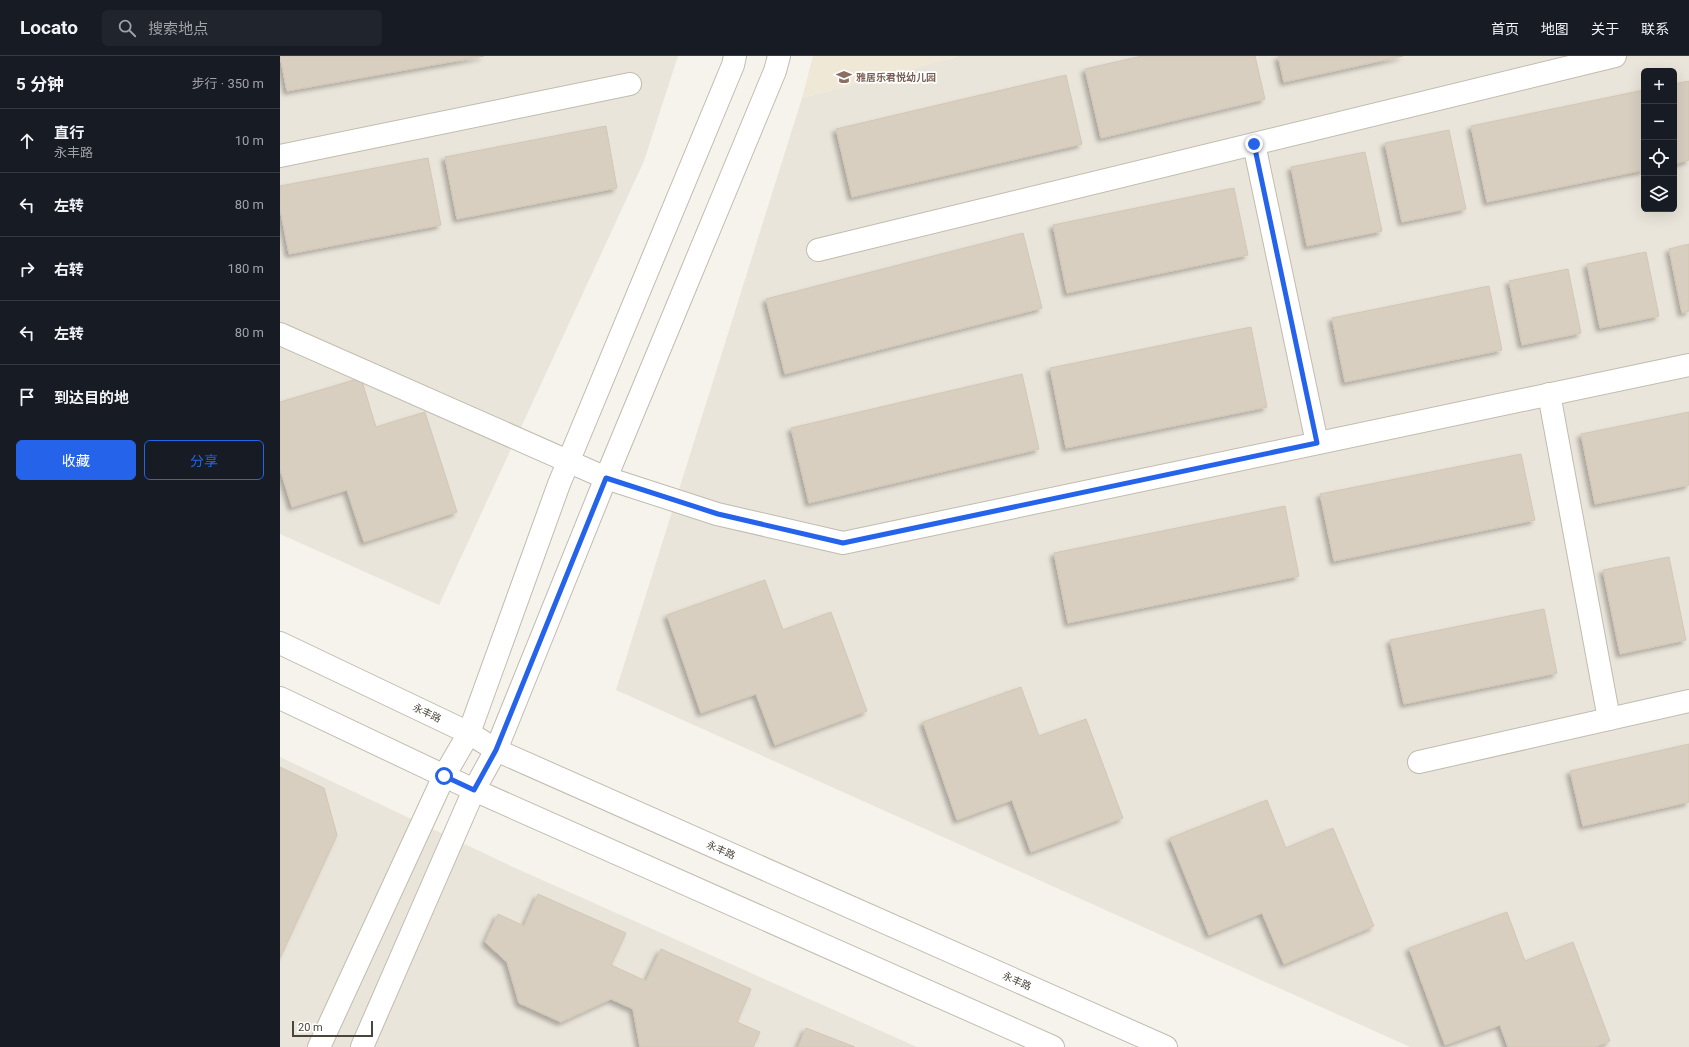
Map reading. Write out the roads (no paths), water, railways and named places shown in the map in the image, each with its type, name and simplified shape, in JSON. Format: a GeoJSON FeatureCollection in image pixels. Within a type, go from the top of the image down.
{"type":"FeatureCollection","features":[{"type":"Feature","properties":{"kind":"street"},"geometry":{"type":"LineString","coordinates":[[319,1047],[444,776],[469,733],[569,462],[733,65],[735,56]]}},
{"type":"Feature","properties":{"kind":"street"},"geometry":{"type":"LineString","coordinates":[[362,1047],[474,790],[496,750],[606,478],[775,71],[779,56]]}},
{"type":"Feature","properties":{"kind":"street"},"geometry":{"type":"LineString","coordinates":[[818,250],[1614,56]]}},
{"type":"Feature","properties":{"kind":"street"},"geometry":{"type":"LineString","coordinates":[[280,156],[630,84]]}},
{"type":"Feature","properties":{"kind":"street"},"geometry":{"type":"LineString","coordinates":[[1254,144],[1317,443]]}},
{"type":"Feature","properties":{"kind":"street"},"geometry":{"type":"LineString","coordinates":[[280,334],[606,478],[718,514],[843,543],[1689,365]]}},
{"type":"Feature","properties":{"kind":"street"},"geometry":{"type":"LineString","coordinates":[[1549,394],[1609,719]]}},
{"type":"Feature","properties":{"kind":"street","name":"永丰路"},"geometry":{"type":"LineString","coordinates":[[280,643],[469,733],[496,750],[1166,1047]]}},
{"type":"Feature","properties":{"kind":"street"},"geometry":{"type":"LineString","coordinates":[[280,698],[474,790],[1053,1047]]}},
{"type":"Feature","properties":{"kind":"street"},"geometry":{"type":"LineString","coordinates":[[1419,762],[1689,700]]}},
{"type":"Feature","properties":{"kind":"place","name":"雅居乐君悦幼儿园"},"geometry":{"type":"Point","coordinates":[844,77]}}]}
